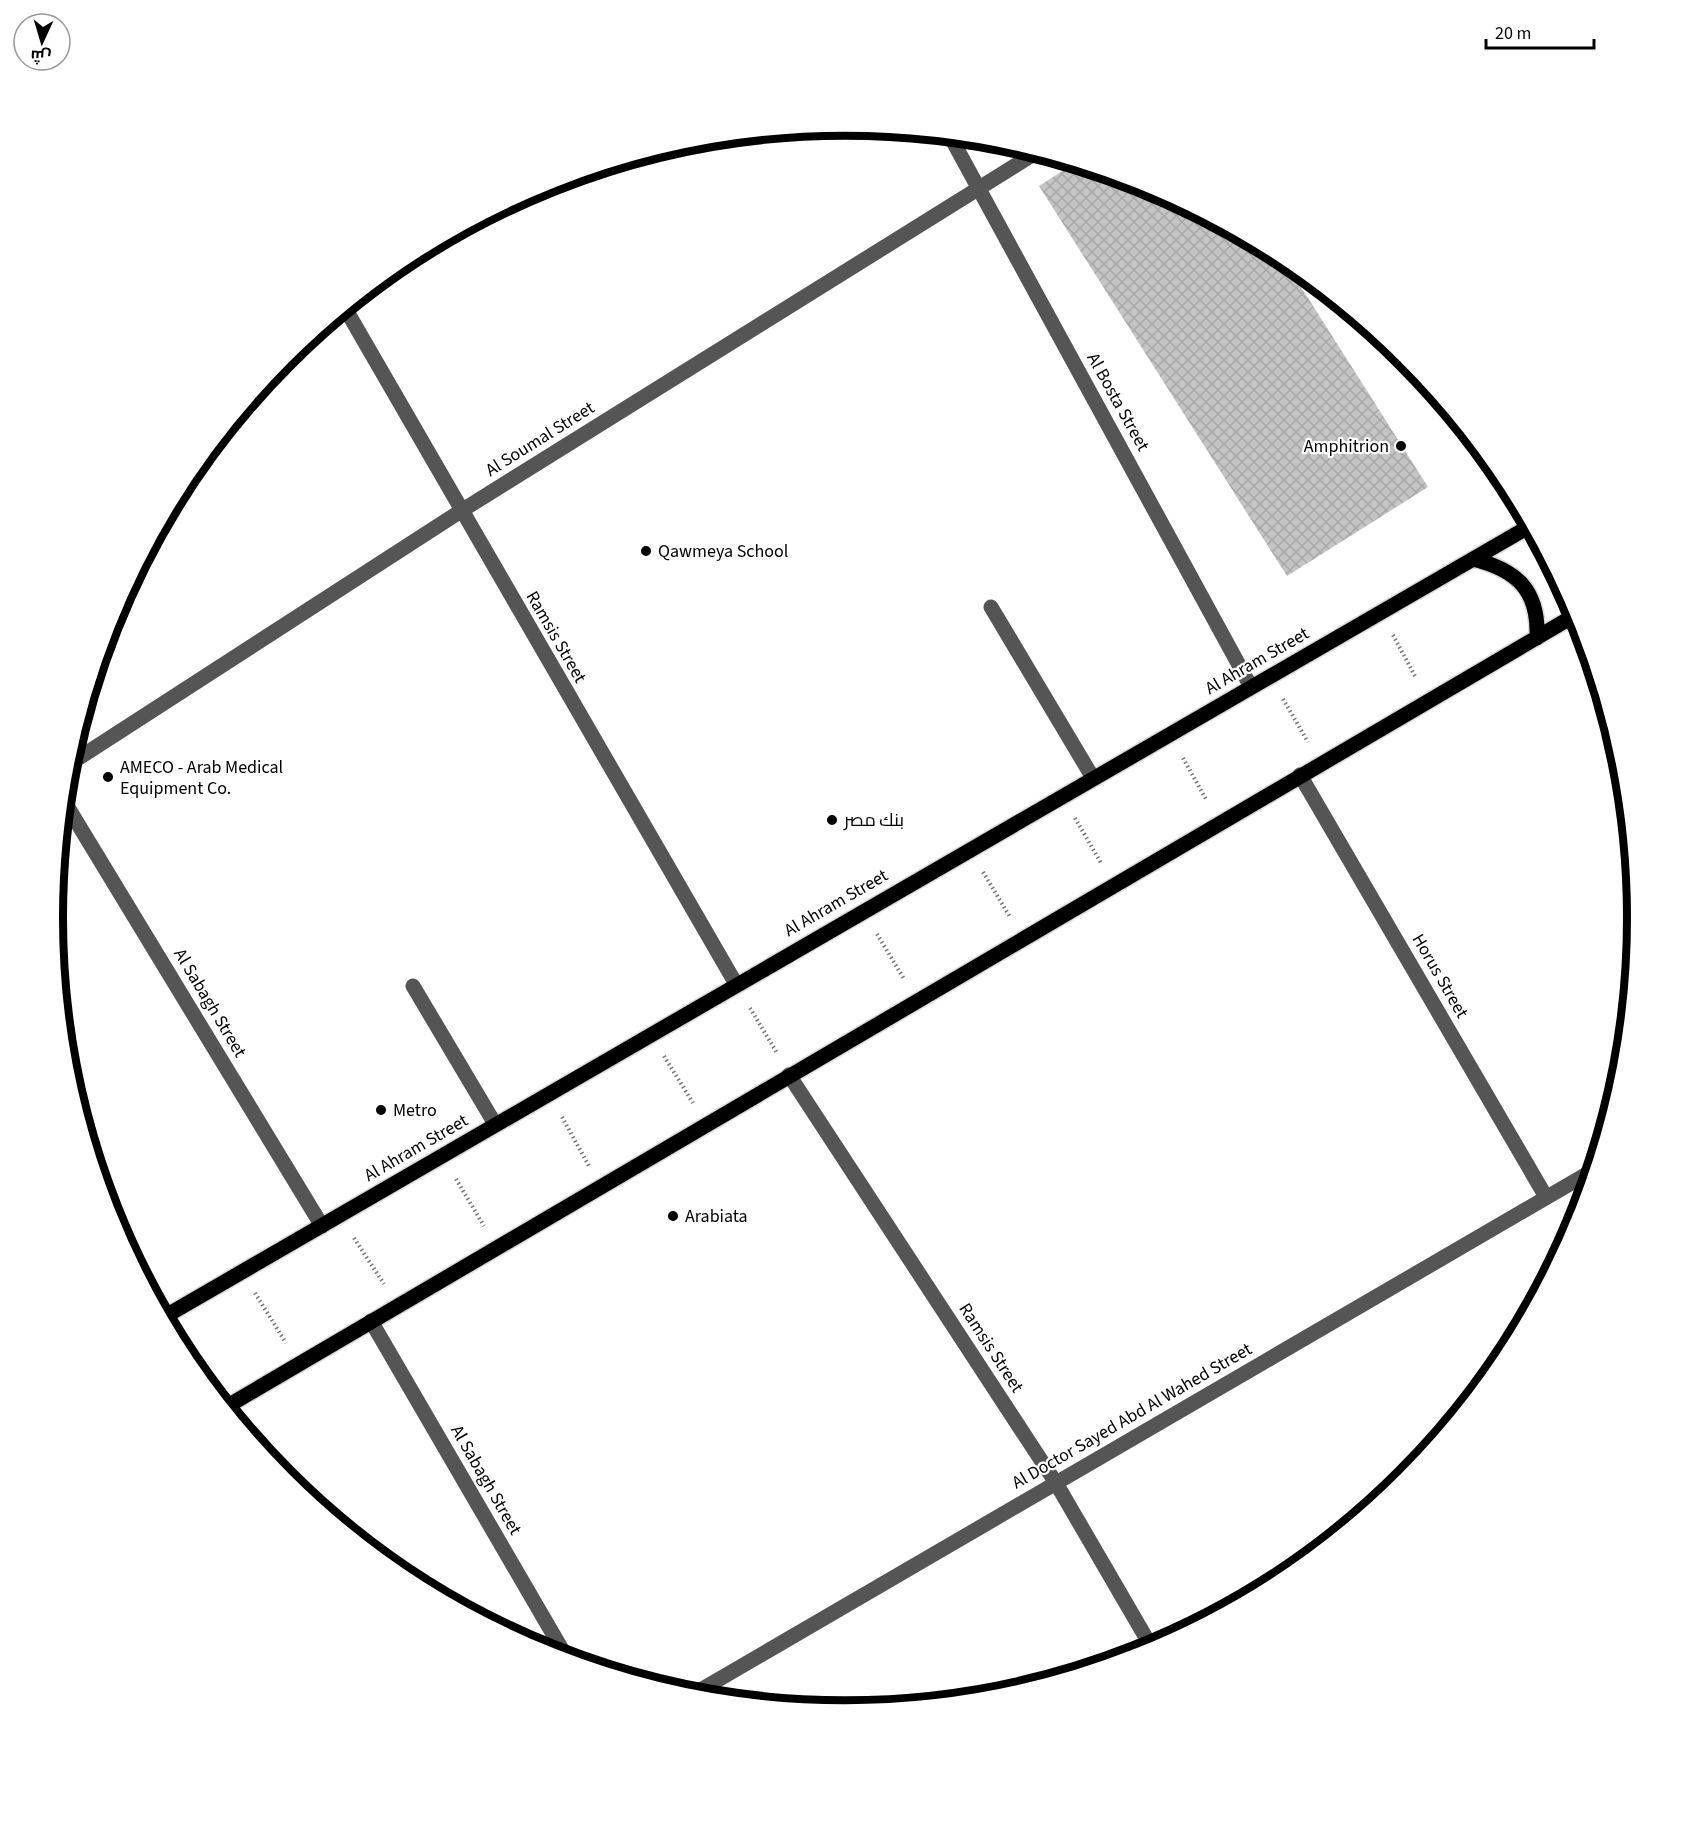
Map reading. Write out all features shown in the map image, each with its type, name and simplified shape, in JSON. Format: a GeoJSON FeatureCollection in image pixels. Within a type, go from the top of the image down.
{"type":"FeatureCollection","features":[{"type":"Feature","properties":{"kind":"main road","name":"Al Ahram Street"},"geometry":{"type":"LineString","coordinates":[[171,1313],[862,910],[1523,530]]}},
{"type":"Feature","properties":{"kind":"main road"},"geometry":{"type":"LineString","coordinates":[[1473,559],[1509,572],[1523,584],[1533,601],[1538,618],[1537,638]]}},
{"type":"Feature","properties":{"kind":"main road"},"geometry":{"type":"LineString","coordinates":[[232,1403],[1567,620]]}},
{"type":"Feature","properties":{"kind":"street","name":"Al Bosta Street"},"geometry":{"type":"LineString","coordinates":[[954,144],[1251,687]]}},
{"type":"Feature","properties":{"kind":"street","name":"Al Soumal Street"},"geometry":{"type":"LineString","coordinates":[[80,757],[461,511],[1027,158]]}},
{"type":"Feature","properties":{"kind":"street","name":"Ramsis Street"},"geometry":{"type":"LineString","coordinates":[[349,314],[736,984]]}},
{"type":"Feature","properties":{"kind":"street"},"geometry":{"type":"LineString","coordinates":[[991,607],[1093,778]]}},
{"type":"Feature","properties":{"kind":"street","name":"Horus Street"},"geometry":{"type":"LineString","coordinates":[[1300,775],[1546,1197]]}},
{"type":"Feature","properties":{"kind":"street","name":"Al Sabagh Street"},"geometry":{"type":"LineString","coordinates":[[71,812],[322,1226]]}},
{"type":"Feature","properties":{"kind":"street"},"geometry":{"type":"LineString","coordinates":[[413,986],[495,1124]]}},
{"type":"Feature","properties":{"kind":"street","name":"Ramsis Street"},"geometry":{"type":"LineString","coordinates":[[789,1075],[1056,1483],[1147,1639]]}},
{"type":"Feature","properties":{"kind":"street","name":"Al Doctor Sayed Abd Al Wahed Street"},"geometry":{"type":"LineString","coordinates":[[706,1687],[1582,1178]]}},
{"type":"Feature","properties":{"kind":"street","name":"Al Sabagh Street"},"geometry":{"type":"LineString","coordinates":[[371,1322],[559,1645]]}},
{"type":"Feature","properties":{"kind":"path"},"geometry":{"type":"LineString","coordinates":[[1381,612],[1428,700]]}},
{"type":"Feature","properties":{"kind":"path"},"geometry":{"type":"LineString","coordinates":[[1269,676],[1321,763]]}},
{"type":"Feature","properties":{"kind":"path"},"geometry":{"type":"LineString","coordinates":[[1169,734],[1220,822]]}},
{"type":"Feature","properties":{"kind":"path"},"geometry":{"type":"LineString","coordinates":[[1062,796],[1114,884]]}},
{"type":"Feature","properties":{"kind":"path"},"geometry":{"type":"LineString","coordinates":[[969,849],[1023,938]]}},
{"type":"Feature","properties":{"kind":"path"},"geometry":{"type":"LineString","coordinates":[[862,910],[916,1000]]}},
{"type":"Feature","properties":{"kind":"path"},"geometry":{"type":"LineString","coordinates":[[736,984],[789,1075]]}},
{"type":"Feature","properties":{"kind":"path"},"geometry":{"type":"LineString","coordinates":[[651,1034],[705,1125]]}},
{"type":"Feature","properties":{"kind":"path"},"geometry":{"type":"LineString","coordinates":[[549,1093],[601,1187]]}},
{"type":"Feature","properties":{"kind":"path"},"geometry":{"type":"LineString","coordinates":[[442,1156],[497,1247]]}},
{"type":"Feature","properties":{"kind":"path"},"geometry":{"type":"LineString","coordinates":[[340,1215],[397,1305]]}},
{"type":"Feature","properties":{"kind":"path"},"geometry":{"type":"LineString","coordinates":[[242,1272],[299,1364]]}},
{"type":"Feature","properties":{"kind":"building"},"geometry":{"type":"Polygon","coordinates":[[[1066,169],[1096,178],[1191,217],[1236,241],[1297,281],[1428,487],[1287,576],[1039,186],[1066,169]]]}},
{"type":"Feature","properties":{"kind":"place","name":"Amphitrion"},"geometry":{"type":"Point","coordinates":[1401,446]}},
{"type":"Feature","properties":{"kind":"place","name":"Qawmeya School"},"geometry":{"type":"Point","coordinates":[646,551]}},
{"type":"Feature","properties":{"kind":"place","name":"AMECO - Arab Medical Equipment Co."},"geometry":{"type":"Point","coordinates":[108,777]}},
{"type":"Feature","properties":{"kind":"place","name":"بنك مصر"},"geometry":{"type":"Point","coordinates":[832,820]}},
{"type":"Feature","properties":{"kind":"place","name":"Metro"},"geometry":{"type":"Point","coordinates":[381,1110]}},
{"type":"Feature","properties":{"kind":"place","name":"Arabiata"},"geometry":{"type":"Point","coordinates":[673,1216]}}]}
